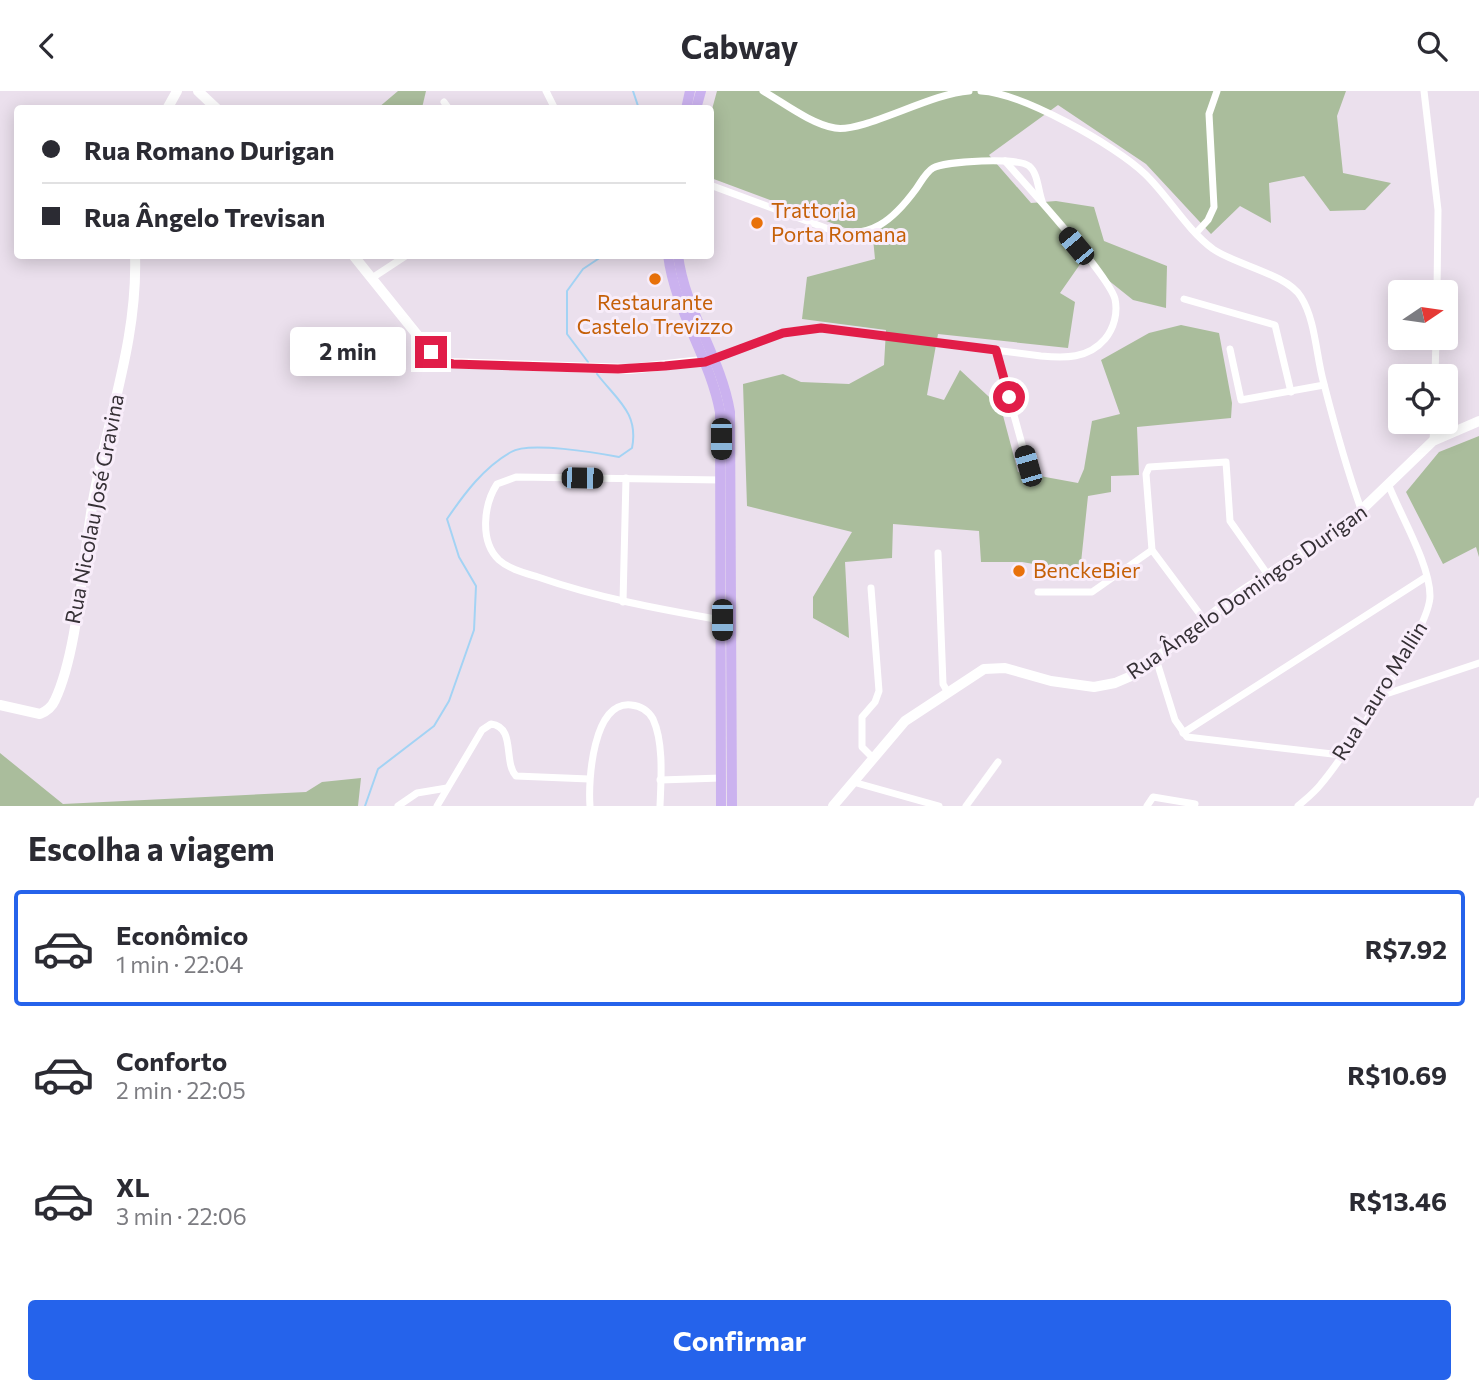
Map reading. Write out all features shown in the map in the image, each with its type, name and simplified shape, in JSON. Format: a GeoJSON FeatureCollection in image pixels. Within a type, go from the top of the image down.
{"type":"FeatureCollection","features":[{"type":"Feature","properties":{"kind":"main road"},"geometry":{"type":"LineString","coordinates":[[669,259],[674,286],[728,399],[732,465],[732,806]]}},
{"type":"Feature","properties":{"kind":"main road"},"geometry":{"type":"LineString","coordinates":[[679,259],[686,290],[710,360],[718,400],[721,439],[722,806]]}},
{"type":"Feature","properties":{"kind":"main road"},"geometry":{"type":"LineString","coordinates":[[721,439],[726,463],[732,465]]}},
{"type":"Feature","properties":{"kind":"main road"},"geometry":{"type":"LineString","coordinates":[[721,480],[729,489],[732,507]]}},
{"type":"Feature","properties":{"kind":"main road"},"geometry":{"type":"LineString","coordinates":[[722,601],[732,613]]}},
{"type":"Feature","properties":{"kind":"main road"},"geometry":{"type":"LineString","coordinates":[[722,620],[727,624],[732,638]]}},
{"type":"Feature","properties":{"kind":"main road"},"geometry":{"type":"LineString","coordinates":[[722,735],[726,762],[732,765]]}},
{"type":"Feature","properties":{"kind":"main road"},"geometry":{"type":"LineString","coordinates":[[722,778],[729,786],[732,806]]}},
{"type":"Feature","properties":{"kind":"street"},"geometry":{"type":"LineString","coordinates":[[198,91],[213,105]]}},
{"type":"Feature","properties":{"kind":"street"},"geometry":{"type":"LineString","coordinates":[[763,91],[838,129],[858,125],[933,98],[969,91]]}},
{"type":"Feature","properties":{"kind":"street"},"geometry":{"type":"LineString","coordinates":[[981,91],[1005,93],[1121,155],[1145,174],[1196,233],[1225,256],[1283,282],[1298,293],[1311,326],[1323,383],[1362,512]]}},
{"type":"Feature","properties":{"kind":"street"},"geometry":{"type":"LineString","coordinates":[[1196,233],[1214,207],[1209,114],[1217,91]]}},
{"type":"Feature","properties":{"kind":"street"},"geometry":{"type":"LineString","coordinates":[[1424,91],[1438,210],[1437,280]]}},
{"type":"Feature","properties":{"kind":"street"},"geometry":{"type":"LineString","coordinates":[[356,259],[431,352],[444,362],[605,369],[710,360],[783,333],[821,328],[1055,357],[1080,355],[1099,345],[1115,319],[1115,299],[1107,283],[1005,161]]}},
{"type":"Feature","properties":{"kind":"street"},"geometry":{"type":"LineString","coordinates":[[714,186],[831,230],[862,233],[878,228],[898,212],[932,169],[945,165],[1021,162],[1031,167],[1045,208]]}},
{"type":"Feature","properties":{"kind":"street","name":"Rua Nicolau José Gravina"},"geometry":{"type":"LineString","coordinates":[[0,705],[40,714],[52,706],[57,694],[68,654],[102,451],[130,336],[135,259]]}},
{"type":"Feature","properties":{"kind":"street"},"geometry":{"type":"LineString","coordinates":[[372,278],[401,259]]}},
{"type":"Feature","properties":{"kind":"street"},"geometry":{"type":"LineString","coordinates":[[1184,299],[1275,325],[1291,390]]}},
{"type":"Feature","properties":{"kind":"street"},"geometry":{"type":"LineString","coordinates":[[1230,349],[1241,400],[1323,383]]}},
{"type":"Feature","properties":{"kind":"street"},"geometry":{"type":"LineString","coordinates":[[996,350],[1028,466]]}},
{"type":"Feature","properties":{"kind":"street","name":"Rua Ângelo Domingos Durigan"},"geometry":{"type":"LineString","coordinates":[[833,806],[905,721],[976,673],[997,667],[1067,685],[1104,686],[1125,680],[1268,575],[1317,545],[1362,512],[1433,441],[1479,421]]}},
{"type":"Feature","properties":{"kind":"street"},"geometry":{"type":"LineString","coordinates":[[1433,434],[1433,441]]}},
{"type":"Feature","properties":{"kind":"street"},"geometry":{"type":"LineString","coordinates":[[1205,621],[1152,551],[1148,469],[1226,462],[1230,521],[1268,575]]}},
{"type":"Feature","properties":{"kind":"street"},"geometry":{"type":"LineString","coordinates":[[721,480],[524,477],[501,481],[494,489],[486,515],[487,536],[497,559],[514,569],[583,593],[722,620]]}},
{"type":"Feature","properties":{"kind":"street"},"geometry":{"type":"LineString","coordinates":[[622,602],[626,478]]}},
{"type":"Feature","properties":{"kind":"street","name":"Rua Lauro Mallin"},"geometry":{"type":"LineString","coordinates":[[1298,806],[1321,785],[1379,697],[1423,625],[1429,604],[1426,577],[1389,486]]}},
{"type":"Feature","properties":{"kind":"street"},"geometry":{"type":"LineString","coordinates":[[1038,592],[1091,592],[1152,551]]}},
{"type":"Feature","properties":{"kind":"street"},"geometry":{"type":"LineString","coordinates":[[938,553],[943,684],[947,691]]}},
{"type":"Feature","properties":{"kind":"street"},"geometry":{"type":"LineString","coordinates":[[1182,733],[1426,577]]}},
{"type":"Feature","properties":{"kind":"street"},"geometry":{"type":"LineString","coordinates":[[871,588],[879,691],[875,702],[862,717],[861,741],[873,758]]}},
{"type":"Feature","properties":{"kind":"street"},"geometry":{"type":"LineString","coordinates":[[1156,659],[1175,720],[1182,733],[1192,738],[1341,755]]}},
{"type":"Feature","properties":{"kind":"street"},"geometry":{"type":"LineString","coordinates":[[1379,697],[1479,663]]}},
{"type":"Feature","properties":{"kind":"street"},"geometry":{"type":"LineString","coordinates":[[590,806],[589,779],[600,731],[611,711],[625,705],[646,710],[652,717],[660,780],[660,806]]}},
{"type":"Feature","properties":{"kind":"street"},"geometry":{"type":"LineString","coordinates":[[437,806],[482,730],[491,724],[495,724],[505,735],[510,766],[516,776],[589,779]]}},
{"type":"Feature","properties":{"kind":"street"},"geometry":{"type":"LineString","coordinates":[[966,806],[998,762]]}},
{"type":"Feature","properties":{"kind":"street"},"geometry":{"type":"LineString","coordinates":[[660,780],[722,778]]}},
{"type":"Feature","properties":{"kind":"street"},"geometry":{"type":"LineString","coordinates":[[853,782],[939,806]]}},
{"type":"Feature","properties":{"kind":"street"},"geometry":{"type":"LineString","coordinates":[[398,806],[417,793],[447,788]]}},
{"type":"Feature","properties":{"kind":"street"},"geometry":{"type":"LineString","coordinates":[[1147,806],[1153,797],[1195,804]]}},
{"type":"Feature","properties":{"kind":"street"},"geometry":{"type":"LineString","coordinates":[[1477,806],[1479,801]]}},
{"type":"Feature","properties":{"kind":"green space"},"geometry":{"type":"Polygon","coordinates":[[[398,91],[426,91],[423,105],[382,105],[398,91]]]}},
{"type":"Feature","properties":{"kind":"green space"},"geometry":{"type":"Polygon","coordinates":[[[717,91],[1346,91],[1337,116],[1343,173],[1391,183],[1365,210],[1330,211],[1304,176],[1269,183],[1271,223],[1240,206],[1211,234],[1146,164],[1058,105],[989,155],[1031,203],[1056,201],[1094,207],[1104,241],[1167,266],[1166,308],[1133,300],[1083,260],[1060,293],[1075,302],[1068,348],[938,334],[927,395],[944,400],[960,370],[1001,408],[1018,472],[1078,483],[1084,469],[1092,421],[1120,414],[1101,360],[1149,333],[1181,325],[1219,333],[1232,403],[1231,418],[1137,427],[1139,475],[1111,476],[1111,492],[1088,496],[1080,572],[1022,562],[981,562],[979,531],[893,524],[892,558],[845,562],[849,638],[813,618],[813,597],[852,532],[747,506],[743,384],[783,374],[801,382],[849,384],[884,365],[886,330],[802,319],[807,277],[875,259],[872,228],[845,228],[714,179],[713,105],[717,91]]]}},
{"type":"Feature","properties":{"kind":"green space"},"geometry":{"type":"Polygon","coordinates":[[[1479,436],[1479,557],[1476,547],[1443,564],[1406,492],[1439,452],[1479,436]]]}},
{"type":"Feature","properties":{"kind":"green space"},"geometry":{"type":"Polygon","coordinates":[[[0,753],[63,804],[306,792],[322,782],[361,778],[358,806],[0,806],[0,753]]]}},
{"type":"Feature","properties":{"kind":"waterway"},"geometry":{"type":"LineString","coordinates":[[633,91],[638,105]]}},
{"type":"Feature","properties":{"kind":"waterway"},"geometry":{"type":"LineString","coordinates":[[588,362],[567,334],[567,291],[583,269],[598,259]]}},
{"type":"Feature","properties":{"kind":"waterway"},"geometry":{"type":"LineString","coordinates":[[365,806],[378,769],[434,726],[449,701],[474,630],[476,586],[459,557],[447,519],[460,500],[492,465],[520,449],[564,449],[619,457],[632,448],[632,425],[629,416],[597,374]]}},
{"type":"Feature","properties":{"kind":"place","name":"Trattoria Porta Romana"},"geometry":{"type":"Point","coordinates":[757,223]}},
{"type":"Feature","properties":{"kind":"place","name":"Restaurante Castelo Trevizzo"},"geometry":{"type":"Point","coordinates":[655,279]}},
{"type":"Feature","properties":{"kind":"place","name":"BenckeBier"},"geometry":{"type":"Point","coordinates":[1019,571]}},
{"type":"Feature","properties":{"kind":"route"},"geometry":{"type":"LineString","coordinates":[[431,352],[438,359],[453,364],[640,368],[705,362],[783,333],[821,328],[996,350],[1009,397]]}}]}
